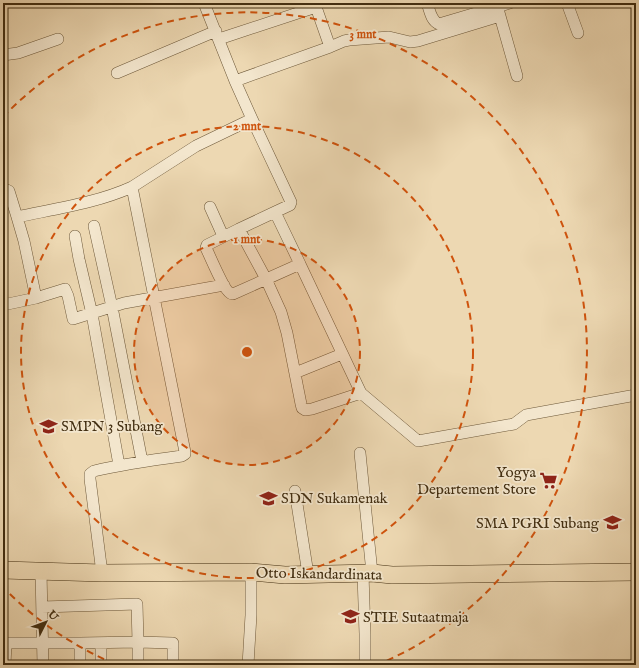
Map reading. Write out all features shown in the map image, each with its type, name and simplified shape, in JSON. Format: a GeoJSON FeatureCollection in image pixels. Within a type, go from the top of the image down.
{"type":"FeatureCollection","features":[{"type":"Feature","properties":{"kind":"main road","name":"Otto Iskandardinata"},"geometry":{"type":"LineString","coordinates":[[3,570],[102,573],[251,572],[284,575],[367,573],[399,575],[636,572]]}},
{"type":"Feature","properties":{"kind":"street"},"geometry":{"type":"LineString","coordinates":[[204,3],[252,119],[291,202],[290,205],[223,236],[207,245],[206,248],[224,285],[229,293],[233,294],[300,264]]}},
{"type":"Feature","properties":{"kind":"street"},"geometry":{"type":"LineString","coordinates":[[427,3],[433,21],[439,24],[499,11]]}},
{"type":"Feature","properties":{"kind":"street"},"geometry":{"type":"LineString","coordinates":[[235,80],[344,41],[389,37],[410,42],[418,41],[499,11],[510,3]]}},
{"type":"Feature","properties":{"kind":"street"},"geometry":{"type":"LineString","coordinates":[[567,3],[578,33]]}},
{"type":"Feature","properties":{"kind":"street"},"geometry":{"type":"LineString","coordinates":[[117,73],[217,35],[315,5],[330,47]]}},
{"type":"Feature","properties":{"kind":"street"},"geometry":{"type":"LineString","coordinates":[[499,11],[517,76]]}},
{"type":"Feature","properties":{"kind":"street"},"geometry":{"type":"LineString","coordinates":[[3,55],[18,54],[58,39]]}},
{"type":"Feature","properties":{"kind":"street"},"geometry":{"type":"LineString","coordinates":[[17,217],[80,204],[122,192],[196,146],[252,119]]}},
{"type":"Feature","properties":{"kind":"street"},"geometry":{"type":"LineString","coordinates":[[102,573],[90,474],[94,471],[119,465],[182,456],[185,452],[132,187]]}},
{"type":"Feature","properties":{"kind":"street"},"geometry":{"type":"LineString","coordinates":[[3,190],[9,191],[17,217],[24,241],[36,298]]}},
{"type":"Feature","properties":{"kind":"street"},"geometry":{"type":"LineString","coordinates":[[210,207],[223,236]]}},
{"type":"Feature","properties":{"kind":"street"},"geometry":{"type":"LineString","coordinates":[[275,212],[361,394],[418,441],[514,424],[526,415],[636,395]]}},
{"type":"Feature","properties":{"kind":"street"},"geometry":{"type":"LineString","coordinates":[[94,226],[112,307],[142,461]]}},
{"type":"Feature","properties":{"kind":"street"},"geometry":{"type":"LineString","coordinates":[[239,229],[266,279],[281,312],[302,408],[305,410],[312,409],[361,394]]}},
{"type":"Feature","properties":{"kind":"street"},"geometry":{"type":"LineString","coordinates":[[75,236],[92,314],[119,465]]}},
{"type":"Feature","properties":{"kind":"street"},"geometry":{"type":"LineString","coordinates":[[3,305],[36,298],[65,289],[74,319],[112,307],[154,297],[224,285]]}},
{"type":"Feature","properties":{"kind":"street"},"geometry":{"type":"LineString","coordinates":[[294,373],[342,354]]}},
{"type":"Feature","properties":{"kind":"street"},"geometry":{"type":"LineString","coordinates":[[360,453],[367,573],[364,665]]}},
{"type":"Feature","properties":{"kind":"street"},"geometry":{"type":"LineString","coordinates":[[295,491],[308,574]]}},
{"type":"Feature","properties":{"kind":"street"},"geometry":{"type":"LineString","coordinates":[[41,571],[43,665]]}},
{"type":"Feature","properties":{"kind":"street"},"geometry":{"type":"LineString","coordinates":[[248,665],[251,615],[251,572]]}},
{"type":"Feature","properties":{"kind":"street"},"geometry":{"type":"LineString","coordinates":[[42,607],[137,604],[138,665]]}},
{"type":"Feature","properties":{"kind":"street"},"geometry":{"type":"LineString","coordinates":[[6,665],[6,643],[138,642],[173,643],[173,665]]}},
{"type":"Feature","properties":{"kind":"street"},"geometry":{"type":"LineString","coordinates":[[80,643],[80,665]]}},
{"type":"Feature","properties":{"kind":"street"},"geometry":{"type":"LineString","coordinates":[[101,643],[101,665]]}},
{"type":"Feature","properties":{"kind":"place","name":"SMPN 3 Subang"},"geometry":{"type":"Point","coordinates":[48,426]}},
{"type":"Feature","properties":{"kind":"place","name":"Yogya Departement Store"},"geometry":{"type":"Point","coordinates":[549,481]}},
{"type":"Feature","properties":{"kind":"place","name":"SDN Sukamenak"},"geometry":{"type":"Point","coordinates":[268,498]}},
{"type":"Feature","properties":{"kind":"place","name":"SMA PGRI Subang"},"geometry":{"type":"Point","coordinates":[612,523]}},
{"type":"Feature","properties":{"kind":"place","name":"STIE Sutaatmaja"},"geometry":{"type":"Point","coordinates":[350,617]}}]}
